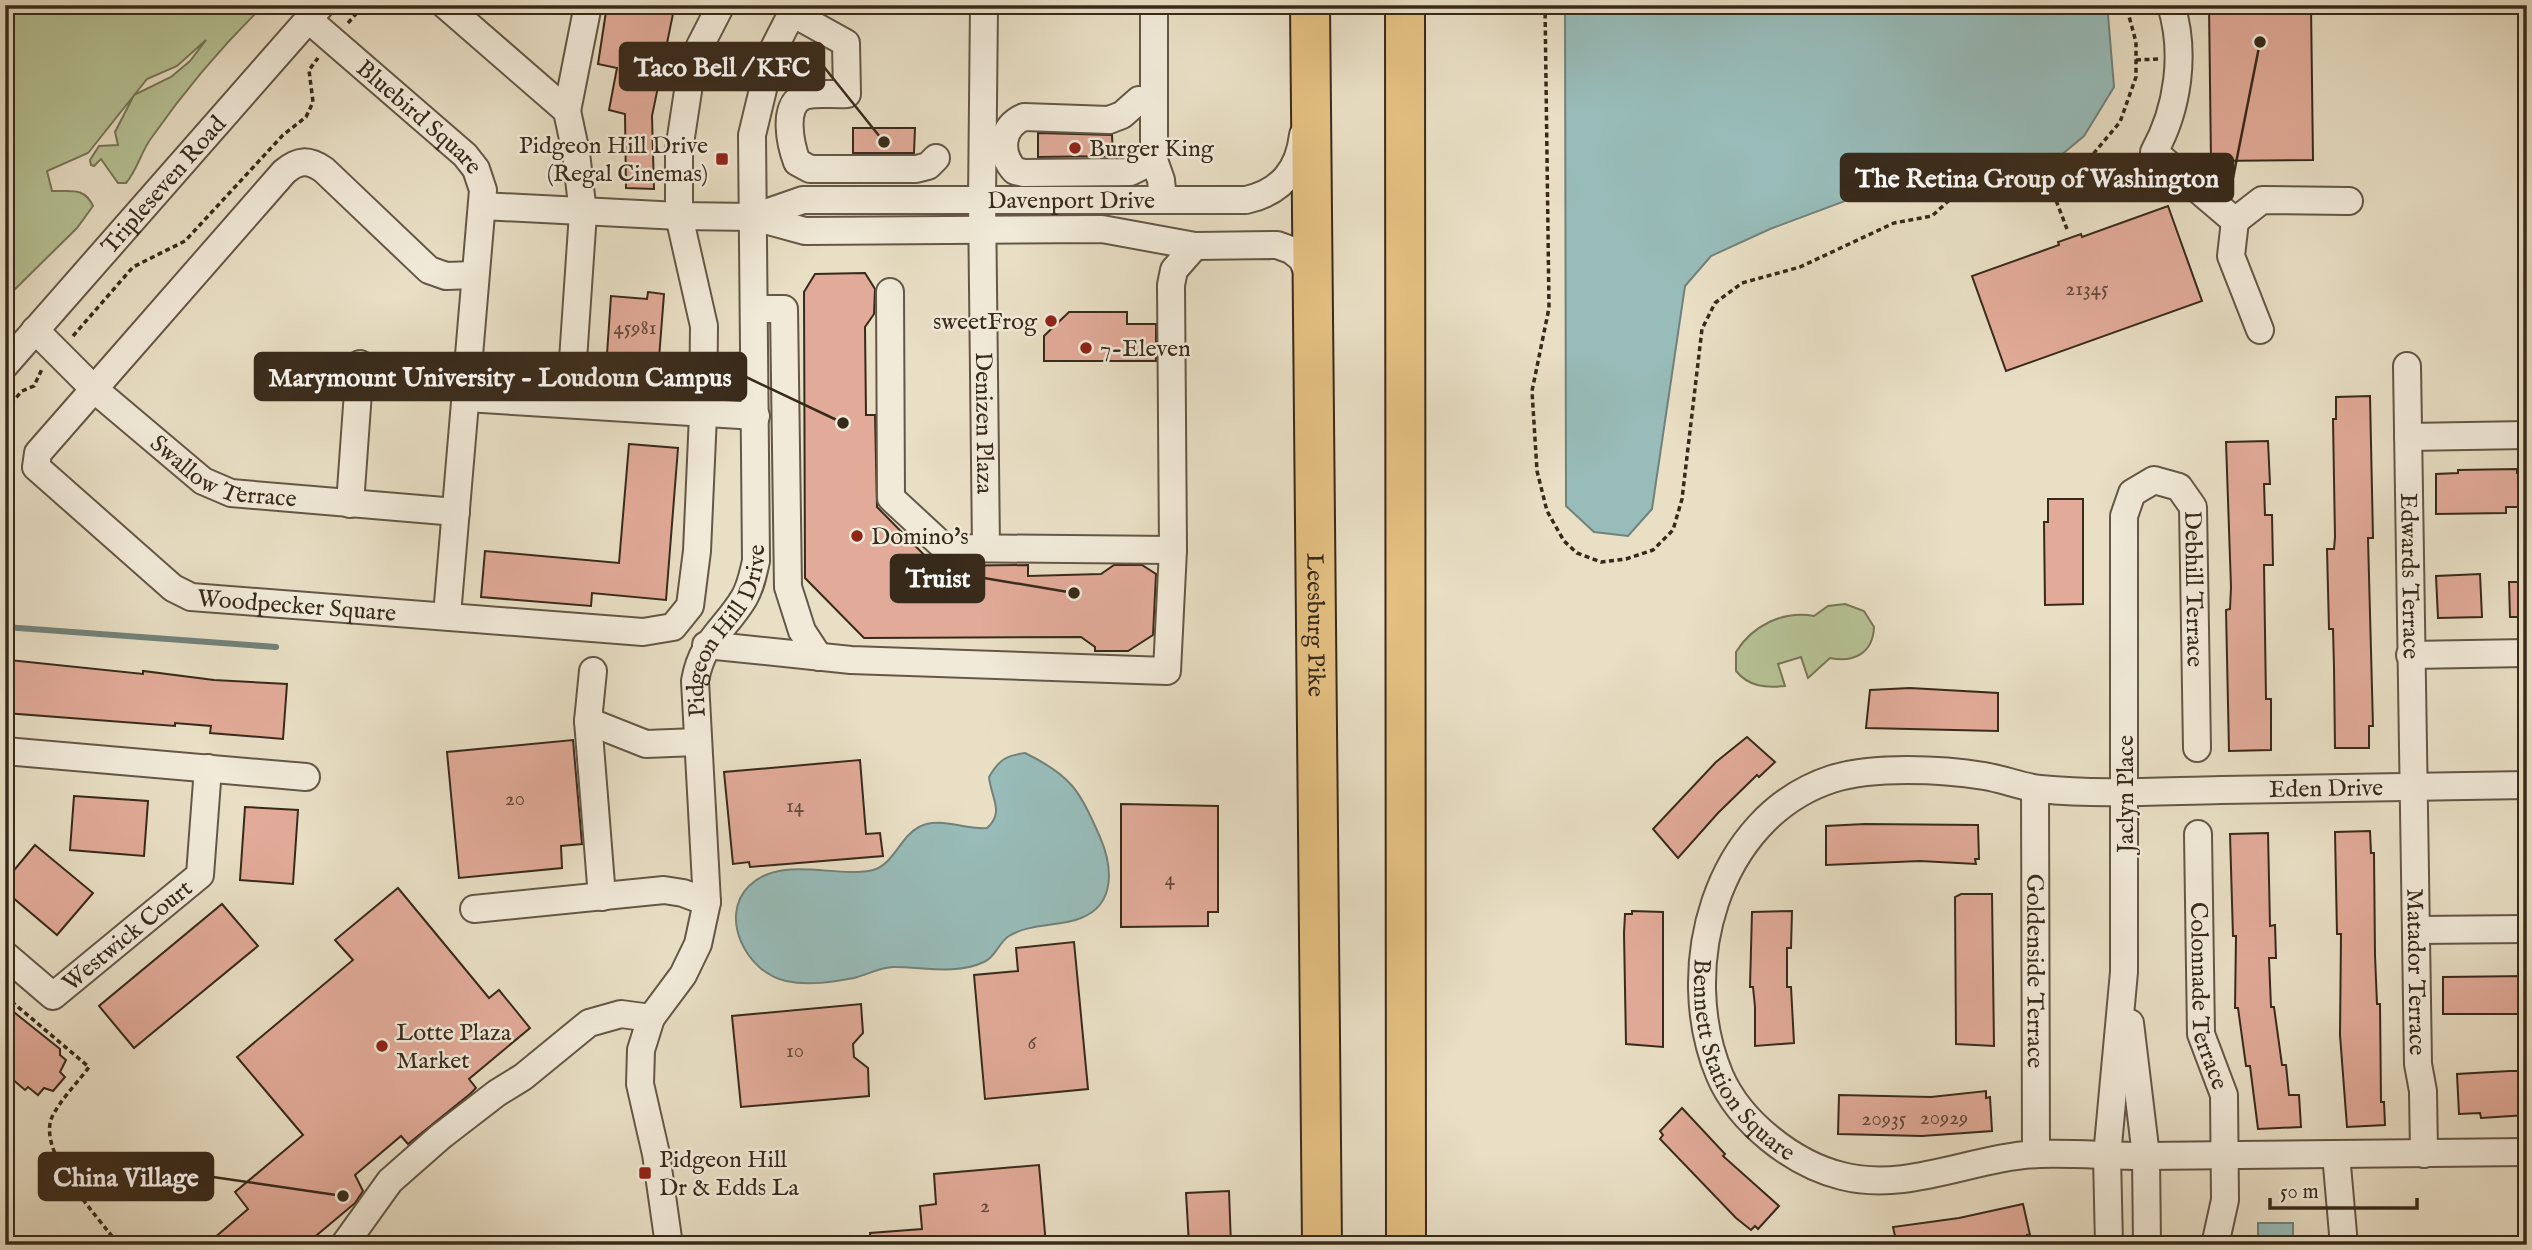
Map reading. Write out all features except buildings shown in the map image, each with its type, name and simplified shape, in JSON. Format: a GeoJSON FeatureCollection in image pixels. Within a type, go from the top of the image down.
{"type":"FeatureCollection","features":[{"type":"Feature","properties":{"kind":"highway","name":"Leesburg Pike"},"geometry":{"type":"LineString","coordinates":[[1310,5],[1322,1245]]}},
{"type":"Feature","properties":{"kind":"highway"},"geometry":{"type":"LineString","coordinates":[[1405,5],[1406,1245]]}},
{"type":"Feature","properties":{"kind":"street"},"geometry":{"type":"LineString","coordinates":[[445,5],[567,111]]}},
{"type":"Feature","properties":{"kind":"street"},"geometry":{"type":"LineString","coordinates":[[570,404],[583,213],[576,153],[567,111],[588,5]]}},
{"type":"Feature","properties":{"kind":"street","name":"Woodpecker Square"},"geometry":{"type":"LineString","coordinates":[[475,275],[446,276],[429,270],[324,170],[314,163],[297,163],[284,172],[93,388],[38,453],[36,467],[181,593],[191,597],[643,632],[673,627],[690,606],[697,551],[703,415],[704,326],[679,216],[679,150],[690,79],[700,46],[722,5]]}},
{"type":"Feature","properties":{"kind":"street","name":"Denizen Plaza"},"geometry":{"type":"LineString","coordinates":[[984,5],[982,200],[986,548]]}},
{"type":"Feature","properties":{"kind":"street"},"geometry":{"type":"LineString","coordinates":[[1154,5],[1154,160],[1161,180],[1163,200]]}},
{"type":"Feature","properties":{"kind":"street"},"geometry":{"type":"LineString","coordinates":[[2172,5],[2176,20],[2176,96],[2168,127],[2154,152],[2235,221]]}},
{"type":"Feature","properties":{"kind":"street"},"geometry":{"type":"LineString","coordinates":[[794,9],[846,43],[847,94],[804,96],[797,101],[793,110],[790,145],[797,162],[810,169],[916,169],[928,166],[936,158]]}},
{"type":"Feature","properties":{"kind":"street","name":"Pidgeon Hill Drive"},"geometry":{"type":"LineString","coordinates":[[669,1245],[656,1154],[639,1084],[641,1050],[651,1018],[683,975],[698,944],[707,902],[708,865],[697,743],[695,681],[706,645],[743,599],[756,561],[752,135],[757,105],[772,52],[794,9]]}},
{"type":"Feature","properties":{"kind":"street","name":"Bluebird Square"},"geometry":{"type":"LineString","coordinates":[[315,12],[471,161],[483,190],[447,615]]}},
{"type":"Feature","properties":{"kind":"street","name":"Tripleseven Road"},"geometry":{"type":"LineString","coordinates":[[5,365],[315,12]]}},
{"type":"Feature","properties":{"kind":"street","name":"Davenport Drive"},"geometry":{"type":"LineString","coordinates":[[754,217],[803,200],[1247,200],[1275,190],[1287,179],[1302,142],[1310,84]]}},
{"type":"Feature","properties":{"kind":"street"},"geometry":{"type":"LineString","coordinates":[[1139,100],[1122,115],[1109,120],[1024,117],[1012,122],[1006,129],[1005,155],[1016,171],[1024,173],[1130,172],[1154,160]]}},
{"type":"Feature","properties":{"kind":"street"},"geometry":{"type":"LineString","coordinates":[[2260,330],[2231,256],[2235,221],[2262,200],[2349,201]]}},
{"type":"Feature","properties":{"kind":"street","name":"Davenport Drive"},"geometry":{"type":"LineString","coordinates":[[482,206],[583,213],[754,217],[805,231],[1102,229],[1195,246],[1284,248],[1303,259],[1313,283]]}},
{"type":"Feature","properties":{"kind":"street"},"geometry":{"type":"LineString","coordinates":[[706,645],[819,657],[1167,671],[1173,550],[1171,285],[1174,270],[1195,246]]}},
{"type":"Feature","properties":{"kind":"street"},"geometry":{"type":"LineString","coordinates":[[890,292],[891,498],[946,548],[1173,550]]}},
{"type":"Feature","properties":{"kind":"street"},"geometry":{"type":"LineString","coordinates":[[755,309],[784,309],[788,587],[802,631],[819,657]]}},
{"type":"Feature","properties":{"kind":"street","name":"Swallow Terrace"},"geometry":{"type":"LineString","coordinates":[[35,330],[93,388],[203,481],[218,488],[231,493],[456,512]]}},
{"type":"Feature","properties":{"kind":"street"},"geometry":{"type":"LineString","coordinates":[[350,504],[360,364]]}},
{"type":"Feature","properties":{"kind":"street","name":"Edwards Terrace"},"geometry":{"type":"LineString","coordinates":[[2407,366],[2411,516],[2412,787]]}},
{"type":"Feature","properties":{"kind":"street"},"geometry":{"type":"LineString","coordinates":[[466,398],[703,415],[755,416]]}},
{"type":"Feature","properties":{"kind":"street"},"geometry":{"type":"LineString","coordinates":[[2408,437],[2527,435]]}},
{"type":"Feature","properties":{"kind":"street","name":"Debhill Terrace"},"geometry":{"type":"LineString","coordinates":[[2124,617],[2126,503],[2142,484],[2154,480],[2168,481],[2179,487],[2193,507],[2197,748]]}},
{"type":"Feature","properties":{"kind":"street","name":"Jaclyn Place"},"geometry":{"type":"LineString","coordinates":[[2109,1245],[2108,1156],[2124,972],[2124,617]]}},
{"type":"Feature","properties":{"kind":"street"},"geometry":{"type":"LineString","coordinates":[[2410,655],[2527,653]]}},
{"type":"Feature","properties":{"kind":"street"},"geometry":{"type":"LineString","coordinates":[[593,671],[588,721],[602,897]]}},
{"type":"Feature","properties":{"kind":"street"},"geometry":{"type":"LineString","coordinates":[[588,721],[646,744],[697,743]]}},
{"type":"Feature","properties":{"kind":"street"},"geometry":{"type":"LineString","coordinates":[[5,751],[306,777]]}},
{"type":"Feature","properties":{"kind":"street","name":"Westwick Court"},"geometry":{"type":"LineString","coordinates":[[5,955],[53,996],[200,875],[208,768]]}},
{"type":"Feature","properties":{"kind":"street","name":"Bennett Station Square"},"geometry":{"type":"LineString","coordinates":[[2125,791],[2035,789],[2018,782],[1977,775],[1875,772],[1833,779],[1806,791],[1780,809],[1753,834],[1719,888],[1709,917],[1704,947],[1707,1032],[1713,1058],[1732,1098],[1773,1140],[1812,1164],[1841,1176],[1904,1179],[2036,1154],[2146,1156],[2527,1152]]}},
{"type":"Feature","properties":{"kind":"street","name":"Eden Drive"},"geometry":{"type":"LineString","coordinates":[[2125,791],[2527,785]]}},
{"type":"Feature","properties":{"kind":"street","name":"Matador Terrace"},"geometry":{"type":"LineString","coordinates":[[2412,787],[2418,1064],[2423,1091],[2424,1154]]}},
{"type":"Feature","properties":{"kind":"street","name":"Goldenside Terrace"},"geometry":{"type":"LineString","coordinates":[[2035,789],[2036,1154]]}},
{"type":"Feature","properties":{"kind":"street","name":"Colonnade Terrace"},"geometry":{"type":"LineString","coordinates":[[2198,834],[2201,1034],[2224,1095],[2225,1200],[2215,1245]]}},
{"type":"Feature","properties":{"kind":"street"},"geometry":{"type":"LineString","coordinates":[[474,909],[664,890],[683,893],[707,902]]}},
{"type":"Feature","properties":{"kind":"street"},"geometry":{"type":"LineString","coordinates":[[2416,930],[2527,929]]}},
{"type":"Feature","properties":{"kind":"street","name":"Jaclyn Place"},"geometry":{"type":"LineString","coordinates":[[2124,972],[2146,1156],[2147,1245]]}},
{"type":"Feature","properties":{"kind":"street"},"geometry":{"type":"LineString","coordinates":[[344,1245],[390,1181],[440,1137],[497,1093],[523,1077],[589,1023],[621,1014],[651,1018]]}},
{"type":"Feature","properties":{"kind":"street"},"geometry":{"type":"LineString","coordinates":[[2336,1154],[2344,1245]]}},
{"type":"Feature","properties":{"kind":"path"},"geometry":{"type":"LineString","coordinates":[[342,30],[364,5]]}},
{"type":"Feature","properties":{"kind":"path"},"geometry":{"type":"LineString","coordinates":[[1545,5],[1549,307],[1532,391],[1537,471],[1547,511],[1564,541],[1588,558],[1601,562],[1626,559],[1660,545],[1673,530],[1682,499],[1702,329],[1708,315],[1724,293],[1742,284],[1800,267],[1894,223],[1933,216],[1970,183],[2012,182],[2047,177],[2075,166],[2094,153],[2120,122],[2136,77],[2136,42],[2126,5]]}},
{"type":"Feature","properties":{"kind":"path"},"geometry":{"type":"LineString","coordinates":[[70,341],[79,327],[133,267],[185,241],[284,135],[306,117],[313,102],[309,71],[320,57]]}},
{"type":"Feature","properties":{"kind":"path"},"geometry":{"type":"LineString","coordinates":[[2047,177],[2067,229]]}},
{"type":"Feature","properties":{"kind":"path"},"geometry":{"type":"LineString","coordinates":[[5,410],[22,391],[34,386],[46,364]]}},
{"type":"Feature","properties":{"kind":"path"},"geometry":{"type":"LineString","coordinates":[[5,996],[89,1067],[52,1115],[49,1142],[70,1179],[119,1245]]}},
{"type":"Feature","properties":{"kind":"green space"},"geometry":{"type":"Polygon","coordinates":[[[5,5],[264,5],[219,52],[178,102],[148,142],[126,183],[118,183],[101,159],[94,166],[90,160],[99,146],[118,145],[115,132],[134,96],[88,153],[47,171],[52,191],[81,193],[93,206],[77,228],[5,299],[5,5]],[[206,40],[177,66],[147,79],[134,95],[171,77],[190,61],[206,40]]]}},
{"type":"Feature","properties":{"kind":"green space"},"geometry":{"type":"Polygon","coordinates":[[[1845,604],[1864,611],[1874,627],[1870,644],[1861,654],[1847,659],[1830,658],[1808,678],[1801,657],[1778,664],[1785,686],[1758,685],[1746,680],[1736,671],[1736,652],[1751,635],[1769,622],[1791,615],[1814,616],[1828,606],[1845,604]]]}},
{"type":"Feature","properties":{"kind":"water"},"geometry":{"type":"Polygon","coordinates":[[[1565,5],[2102,5],[2108,15],[2114,87],[2084,136],[2054,161],[1995,170],[1956,167],[1893,183],[1770,229],[1711,256],[1685,286],[1652,509],[1628,536],[1594,532],[1566,506],[1565,5]]]}},
{"type":"Feature","properties":{"kind":"water"},"geometry":{"type":"Polygon","coordinates":[[[1025,753],[1064,777],[1086,807],[1100,837],[1109,871],[1108,883],[1106,894],[1093,912],[1072,921],[1017,932],[1009,936],[988,960],[962,968],[890,967],[854,978],[803,983],[772,976],[749,956],[741,942],[736,913],[740,899],[749,886],[762,876],[793,869],[843,872],[873,870],[892,856],[912,831],[927,824],[944,823],[987,828],[996,810],[989,777],[1003,760],[1025,753]]]}},
{"type":"Feature","properties":{"kind":"water"},"geometry":{"type":"Polygon","coordinates":[[[2258,1223],[2293,1223],[2293,1245],[2258,1245],[2258,1223]]]}},
{"type":"Feature","properties":{"kind":"waterway"},"geometry":{"type":"LineString","coordinates":[[5,627],[276,647]]}},
{"type":"Feature","properties":{"kind":"place","name":"The Retina Group of Washington"},"geometry":{"type":"Point","coordinates":[2260,42]}},
{"type":"Feature","properties":{"kind":"place","name":"Taco Bell / KFC"},"geometry":{"type":"Point","coordinates":[884,142]}},
{"type":"Feature","properties":{"kind":"place","name":"Burger King"},"geometry":{"type":"Point","coordinates":[1075,148]}},
{"type":"Feature","properties":{"kind":"place","name":"Pidgeon Hill Drive (Regal Cinemas)"},"geometry":{"type":"Point","coordinates":[722,159]}},
{"type":"Feature","properties":{"kind":"place","name":"sweetFrog"},"geometry":{"type":"Point","coordinates":[1051,321]}},
{"type":"Feature","properties":{"kind":"place","name":"7-Eleven"},"geometry":{"type":"Point","coordinates":[1086,348]}},
{"type":"Feature","properties":{"kind":"place","name":"Marymount University - Loudoun Campus"},"geometry":{"type":"Point","coordinates":[843,423]}},
{"type":"Feature","properties":{"kind":"place","name":"Domino's"},"geometry":{"type":"Point","coordinates":[857,536]}},
{"type":"Feature","properties":{"kind":"place","name":"Truist"},"geometry":{"type":"Point","coordinates":[1074,593]}},
{"type":"Feature","properties":{"kind":"place","name":"Lotte Plaza Market"},"geometry":{"type":"Point","coordinates":[382,1046]}},
{"type":"Feature","properties":{"kind":"place","name":"Pidgeon Hill Dr & Edds La"},"geometry":{"type":"Point","coordinates":[645,1173]}},
{"type":"Feature","properties":{"kind":"place","name":"China Village"},"geometry":{"type":"Point","coordinates":[343,1196]}}]}
